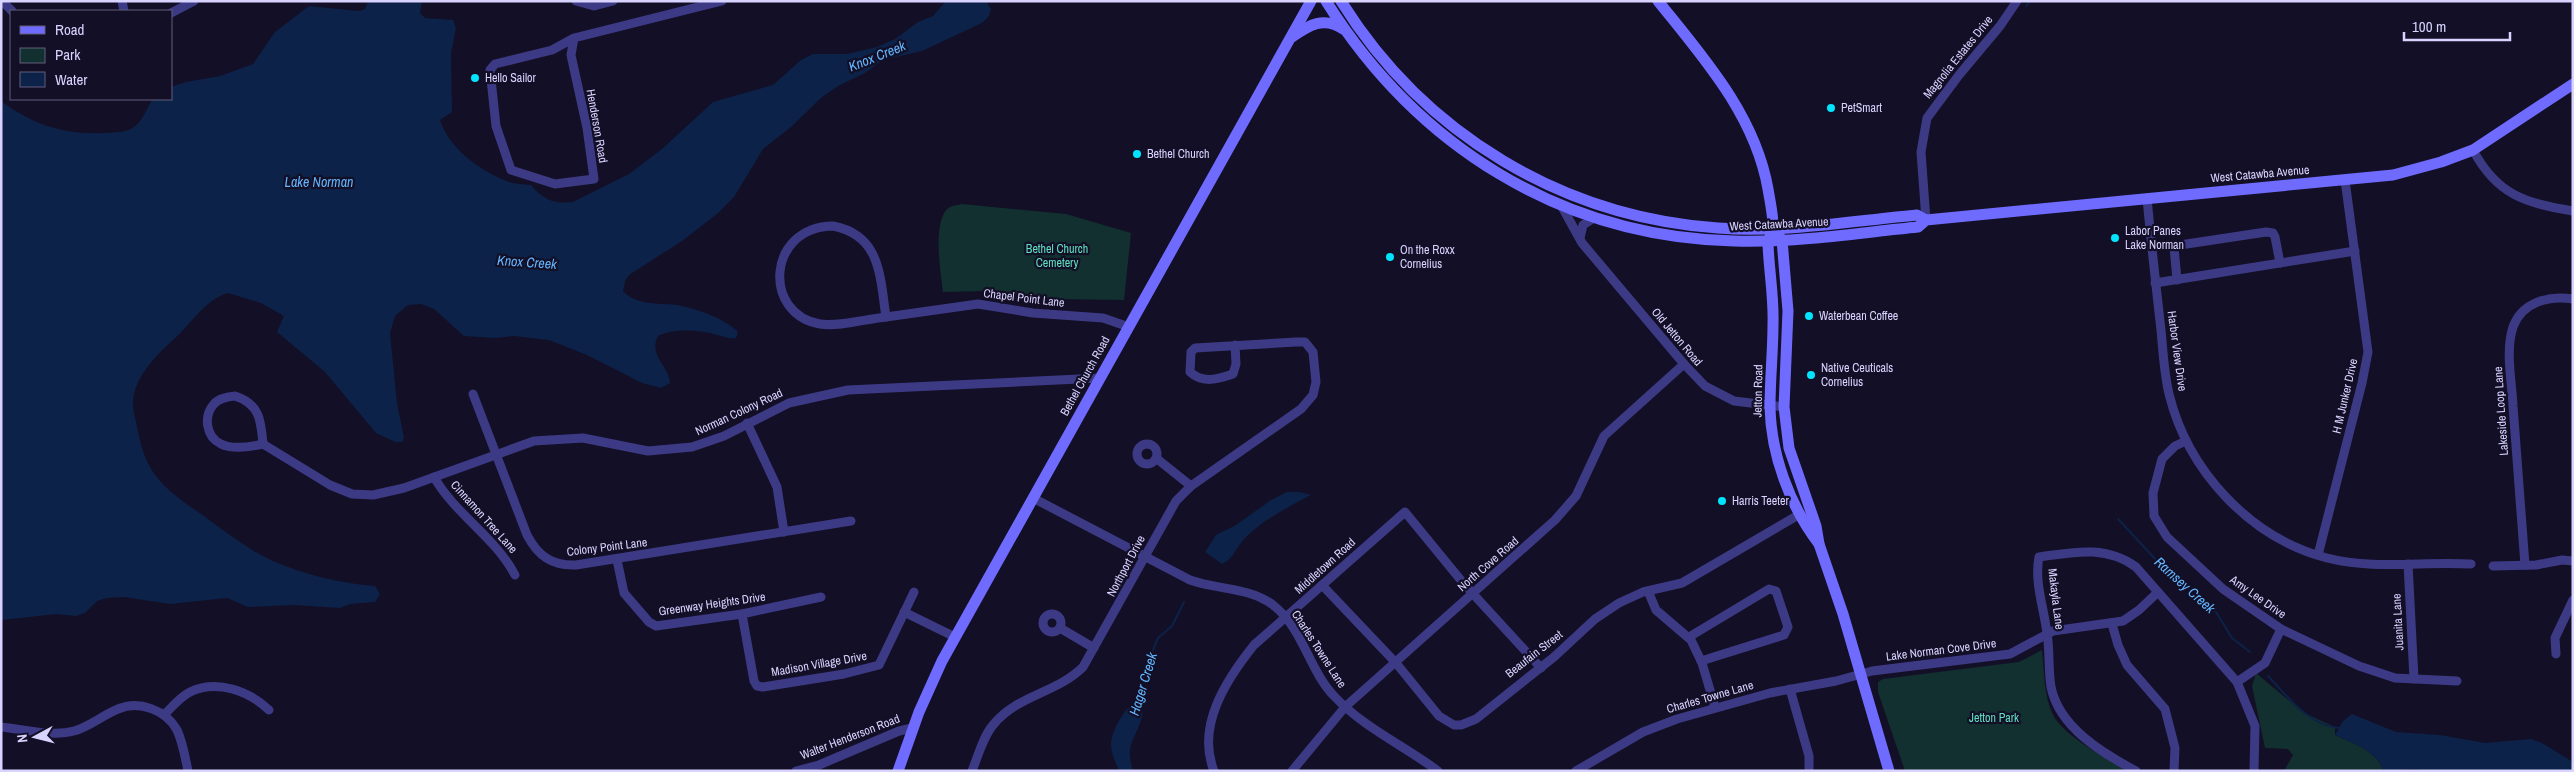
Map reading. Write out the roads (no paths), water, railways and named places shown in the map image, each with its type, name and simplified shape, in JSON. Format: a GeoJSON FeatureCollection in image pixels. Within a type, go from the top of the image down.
{"type":"FeatureCollection","features":[{"type":"Feature","properties":{"kind":"main road","name":"Bethel Church Road"},"geometry":{"type":"LineString","coordinates":[[898,771],[912,728],[928,690],[955,637],[1311,1]]}},
{"type":"Feature","properties":{"kind":"main road","name":"West Catawba Avenue"},"geometry":{"type":"LineString","coordinates":[[1326,1],[1345,30],[1395,92],[1443,136],[1503,177],[1561,206],[1594,218],[1642,230],[1689,238],[1782,240],[1918,227],[1926,220],[2345,180],[2409,171],[2473,150],[2573,84]]}},
{"type":"Feature","properties":{"kind":"main road","name":"West Catawba Avenue"},"geometry":{"type":"LineString","coordinates":[[1341,1],[1378,54],[1414,94],[1476,146],[1520,172],[1582,200],[1644,218],[1719,228],[1773,228],[1918,215],[1926,220]]}},
{"type":"Feature","properties":{"kind":"main road","name":"Jetton Road"},"geometry":{"type":"LineString","coordinates":[[1658,1],[1710,65],[1740,113],[1765,176],[1773,228],[1782,240],[1788,311],[1784,407],[1790,454],[1816,526],[1819,544],[1861,675],[1889,771]]}},
{"type":"Feature","properties":{"kind":"main road"},"geometry":{"type":"LineString","coordinates":[[1291,38],[1311,25],[1323,22],[1333,24],[1345,30]]}},
{"type":"Feature","properties":{"kind":"main road"},"geometry":{"type":"LineString","coordinates":[[1443,136],[1449,134],[1493,162],[1520,172]]}},
{"type":"Feature","properties":{"kind":"main road","name":"Jetton Road"},"geometry":{"type":"LineString","coordinates":[[1773,228],[1768,241],[1774,324],[1770,407],[1778,462],[1800,514],[1819,544]]}},
{"type":"Feature","properties":{"kind":"street"},"geometry":{"type":"LineString","coordinates":[[2,1],[11,10]]}},
{"type":"Feature","properties":{"kind":"street"},"geometry":{"type":"LineString","coordinates":[[172,13],[194,1]]}},
{"type":"Feature","properties":{"kind":"street"},"geometry":{"type":"LineString","coordinates":[[576,1],[594,6],[613,1]]}},
{"type":"Feature","properties":{"kind":"street","name":"Henderson Road"},"geometry":{"type":"LineString","coordinates":[[574,38],[571,55],[587,128],[594,179],[555,184],[511,170],[496,126],[490,70],[494,64],[552,50],[574,38],[722,1]]}},
{"type":"Feature","properties":{"kind":"street","name":"Magnolia Estates Drive"},"geometry":{"type":"LineString","coordinates":[[1926,220],[1921,152],[1927,118],[1958,75],[2004,20],[2017,1]]}},
{"type":"Feature","properties":{"kind":"street"},"geometry":{"type":"LineString","coordinates":[[2473,150],[2484,170],[2515,196],[2542,206],[2573,211]]}},
{"type":"Feature","properties":{"kind":"street","name":"H M Junker Drive"},"geometry":{"type":"LineString","coordinates":[[2318,555],[2367,360],[2367,341],[2345,180]]}},
{"type":"Feature","properties":{"kind":"street","name":"Harbor View Drive"},"geometry":{"type":"LineString","coordinates":[[2147,198],[2168,388],[2186,441],[2208,476],[2244,516],[2278,537],[2318,555],[2362,563],[2408,564],[2437,562],[2471,564]]}},
{"type":"Feature","properties":{"kind":"street","name":"Old Jetton Road"},"geometry":{"type":"LineString","coordinates":[[1561,206],[1580,238],[1684,364],[1705,386],[1734,402],[1784,407]]}},
{"type":"Feature","properties":{"kind":"street"},"geometry":{"type":"LineString","coordinates":[[1580,238],[1583,225],[1594,218]]}},
{"type":"Feature","properties":{"kind":"street","name":"Chapel Point Lane"},"geometry":{"type":"LineString","coordinates":[[886,317],[876,260],[870,247],[860,237],[840,227],[817,227],[801,234],[789,246],[781,263],[780,285],[786,300],[799,315],[822,324],[886,317],[978,304],[1033,313],[1103,318],[1129,327]]}},
{"type":"Feature","properties":{"kind":"street"},"geometry":{"type":"LineString","coordinates":[[2177,280],[2173,252],[2174,247],[2180,245],[2266,232],[2273,233],[2276,237],[2280,263]]}},
{"type":"Feature","properties":{"kind":"street"},"geometry":{"type":"LineString","coordinates":[[2155,283],[2355,251]]}},
{"type":"Feature","properties":{"kind":"street","name":"Lakeside Loop Lane"},"geometry":{"type":"LineString","coordinates":[[2525,566],[2510,361],[2513,327],[2521,313],[2533,303],[2546,298],[2573,299]]}},
{"type":"Feature","properties":{"kind":"street","name":"Northport Drive"},"geometry":{"type":"LineString","coordinates":[[972,771],[986,736],[1004,712],[1019,702],[1067,681],[1083,666],[1146,556],[1170,509],[1191,486],[1301,409],[1313,395],[1316,382],[1313,352],[1305,342],[1235,346]]}},
{"type":"Feature","properties":{"kind":"street"},"geometry":{"type":"LineString","coordinates":[[1235,346],[1236,364],[1233,374],[1217,379],[1202,380],[1190,372],[1190,352],[1195,348],[1235,346]]}},
{"type":"Feature","properties":{"kind":"street","name":"North Cove Road"},"geometry":{"type":"LineString","coordinates":[[1292,771],[1345,707],[1540,534],[1572,502],[1604,436],[1684,364]]}},
{"type":"Feature","properties":{"kind":"street","name":"Norman Colony Road"},"geometry":{"type":"LineString","coordinates":[[263,444],[330,485],[352,494],[386,493],[534,441],[573,437],[648,451],[684,449],[709,442],[788,403],[848,390],[1100,378]]}},
{"type":"Feature","properties":{"kind":"street","name":"Colony Point Lane"},"geometry":{"type":"LineString","coordinates":[[473,394],[527,535],[544,558],[565,566],[617,560],[852,521]]}},
{"type":"Feature","properties":{"kind":"street"},"geometry":{"type":"LineString","coordinates":[[236,396],[248,400],[257,410],[263,444],[234,447],[221,444],[212,438],[207,427],[208,415],[214,404],[224,398],[236,396]]}},
{"type":"Feature","properties":{"kind":"street"},"geometry":{"type":"LineString","coordinates":[[747,423],[777,487],[784,532]]}},
{"type":"Feature","properties":{"kind":"street","name":"Amy Lee Drive"},"geometry":{"type":"LineString","coordinates":[[2186,441],[2175,446],[2162,459],[2156,479],[2152,506],[2158,526],[2167,537],[2223,589],[2281,629],[2374,672],[2395,678],[2457,681]]}},
{"type":"Feature","properties":{"kind":"street"},"geometry":{"type":"LineString","coordinates":[[1156,458],[1191,486]]}},
{"type":"Feature","properties":{"kind":"street","name":"Cinnamon Tree Lane"},"geometry":{"type":"LineString","coordinates":[[434,477],[443,493],[507,560],[515,575]]}},
{"type":"Feature","properties":{"kind":"street","name":"Charles Towne Lane"},"geometry":{"type":"LineString","coordinates":[[1033,498],[1197,582],[1246,591],[1273,605],[1286,618],[1326,687],[1345,707],[1364,723],[1417,754],[1432,769]]}},
{"type":"Feature","properties":{"kind":"street","name":"Middletown Road"},"geometry":{"type":"LineString","coordinates":[[1214,771],[1208,749],[1207,735],[1212,716],[1243,658],[1254,646],[1405,512],[1473,594]]}},
{"type":"Feature","properties":{"kind":"street","name":"Beaufain Street"},"geometry":{"type":"LineString","coordinates":[[1322,585],[1396,663],[1440,716],[1454,725],[1461,726],[1476,719],[1509,690],[1541,668],[1595,619],[1619,603],[1648,591],[1690,579],[1800,514]]}},
{"type":"Feature","properties":{"kind":"street","name":"Makayla Lane"},"geometry":{"type":"LineString","coordinates":[[2136,771],[2075,730],[2063,718],[2051,687],[2048,635],[2041,598],[2039,557],[2086,551],[2116,555],[2136,567],[2237,682],[2255,726],[2254,771]]}},
{"type":"Feature","properties":{"kind":"street","name":"Greenway Heights Drive"},"geometry":{"type":"LineString","coordinates":[[617,560],[624,593],[649,622],[656,626],[742,614],[821,598]]}},
{"type":"Feature","properties":{"kind":"street"},"geometry":{"type":"LineString","coordinates":[[2493,566],[2525,566],[2562,560],[2573,561]]}},
{"type":"Feature","properties":{"kind":"street","name":"Juanita Lane"},"geometry":{"type":"LineString","coordinates":[[2408,564],[2414,679]]}},
{"type":"Feature","properties":{"kind":"street"},"geometry":{"type":"LineString","coordinates":[[1689,638],[1769,589],[1776,591],[1788,627],[1784,635],[1701,661]]}},
{"type":"Feature","properties":{"kind":"street"},"geometry":{"type":"LineString","coordinates":[[1648,591],[1656,610],[1689,638],[1701,661],[1715,707]]}},
{"type":"Feature","properties":{"kind":"street","name":"Madison Village Drive"},"geometry":{"type":"LineString","coordinates":[[742,614],[754,681],[757,686],[763,687],[844,674],[879,665],[914,592]]}},
{"type":"Feature","properties":{"kind":"street","name":"Lake Norman Cove Drive"},"geometry":{"type":"LineString","coordinates":[[1861,675],[1927,663],[2010,654],[2053,631],[2112,624],[2131,617],[2158,592]]}},
{"type":"Feature","properties":{"kind":"street"},"geometry":{"type":"LineString","coordinates":[[1473,594],[1541,668]]}},
{"type":"Feature","properties":{"kind":"street"},"geometry":{"type":"LineString","coordinates":[[2556,654],[2555,638],[2573,600]]}},
{"type":"Feature","properties":{"kind":"street"},"geometry":{"type":"LineString","coordinates":[[904,612],[955,637]]}},
{"type":"Feature","properties":{"kind":"street"},"geometry":{"type":"LineString","coordinates":[[2112,624],[2118,645],[2127,665],[2165,709],[2175,748],[2174,771]]}},
{"type":"Feature","properties":{"kind":"street"},"geometry":{"type":"LineString","coordinates":[[1060,628],[1094,648]]}},
{"type":"Feature","properties":{"kind":"street"},"geometry":{"type":"LineString","coordinates":[[2237,682],[2264,663],[2281,629]]}},
{"type":"Feature","properties":{"kind":"street","name":"Charles Towne Lane"},"geometry":{"type":"LineString","coordinates":[[1578,770],[1642,732],[1677,718],[1790,689],[1861,675]]}},
{"type":"Feature","properties":{"kind":"street"},"geometry":{"type":"LineString","coordinates":[[164,715],[191,692],[210,687],[237,690],[260,701],[269,710]]}},
{"type":"Feature","properties":{"kind":"street"},"geometry":{"type":"LineString","coordinates":[[1790,689],[1809,756],[1809,771]]}},
{"type":"Feature","properties":{"kind":"street"},"geometry":{"type":"LineString","coordinates":[[1,727],[54,732],[73,731],[127,706],[148,707],[164,715],[177,731],[188,771]]}},
{"type":"Feature","properties":{"kind":"street","name":"Walter Henderson Road"},"geometry":{"type":"LineString","coordinates":[[796,771],[819,765],[898,730],[912,728]]}},
{"type":"Feature","properties":{"kind":"water","name":"Lake Norman"},"geometry":{"type":"Polygon","coordinates":[[[368,1],[422,1],[420,13],[425,18],[453,20],[456,28],[451,53],[452,112],[440,120],[450,140],[484,170],[507,181],[531,185],[549,200],[573,202],[629,174],[662,149],[713,102],[773,85],[801,60],[813,54],[847,54],[877,47],[895,39],[918,22],[933,16],[946,1],[986,1],[991,9],[989,16],[982,23],[922,51],[883,60],[865,73],[838,86],[821,98],[791,127],[763,149],[734,197],[717,214],[682,241],[629,275],[625,281],[623,291],[635,300],[682,306],[697,310],[719,319],[738,332],[736,338],[688,331],[664,333],[658,336],[656,343],[657,355],[669,377],[670,383],[661,388],[642,383],[587,355],[549,340],[514,336],[494,338],[464,336],[434,309],[421,304],[408,305],[395,316],[390,333],[397,403],[404,438],[402,442],[395,442],[376,433],[325,372],[277,332],[284,316],[261,303],[228,293],[220,296],[205,307],[151,362],[136,387],[133,410],[145,458],[150,467],[162,483],[178,498],[257,553],[273,561],[310,574],[349,583],[375,586],[380,594],[375,602],[350,604],[340,608],[294,605],[248,607],[227,598],[170,604],[124,597],[107,598],[97,601],[85,613],[76,616],[57,614],[1,620],[1,101],[25,116],[50,127],[63,130],[90,133],[128,130],[140,121],[152,100],[172,100],[172,87],[186,82],[220,76],[253,64],[275,32],[309,6],[358,11],[365,9],[368,1]]]}},
{"type":"Feature","properties":{"kind":"water"},"geometry":{"type":"Polygon","coordinates":[[[1287,492],[1311,495],[1260,525],[1245,538],[1226,562],[1222,564],[1205,552],[1216,535],[1236,525],[1271,500],[1287,492]]]}},
{"type":"Feature","properties":{"kind":"water"},"geometry":{"type":"Polygon","coordinates":[[[1139,700],[1143,712],[1142,719],[1131,744],[1130,761],[1133,771],[1119,771],[1112,751],[1112,739],[1116,726],[1124,712],[1139,700]]]}},
{"type":"Feature","properties":{"kind":"water"},"geometry":{"type":"Polygon","coordinates":[[[2352,714],[2396,732],[2440,735],[2485,743],[2531,739],[2542,743],[2573,762],[2573,771],[2428,771],[2417,769],[2383,771],[2376,758],[2364,748],[2335,735],[2343,721],[2352,714]]]}},
{"type":"Feature","properties":{"kind":"waterway"},"geometry":{"type":"LineString","coordinates":[[2026,6],[2030,1]]}},
{"type":"Feature","properties":{"kind":"waterway","name":"Ramsey Creek"},"geometry":{"type":"LineString","coordinates":[[2118,519],[2171,576],[2193,590],[2216,612],[2232,638],[2250,652]]}},
{"type":"Feature","properties":{"kind":"waterway","name":"Hager Creek"},"geometry":{"type":"LineString","coordinates":[[1138,703],[1147,664],[1158,638],[1172,626],[1184,602]]}},
{"type":"Feature","properties":{"kind":"waterway","name":"Ramsey Creek"},"geometry":{"type":"LineString","coordinates":[[2268,676],[2291,701],[2309,716],[2329,726],[2340,728]]}},
{"type":"Feature","properties":{"kind":"place","name":"Hello Sailor"},"geometry":{"type":"Point","coordinates":[475,78]}},
{"type":"Feature","properties":{"kind":"place","name":"PetSmart"},"geometry":{"type":"Point","coordinates":[1831,108]}},
{"type":"Feature","properties":{"kind":"place","name":"Bethel Church"},"geometry":{"type":"Point","coordinates":[1137,154]}},
{"type":"Feature","properties":{"kind":"place","name":"Labor Panes Lake Norman"},"geometry":{"type":"Point","coordinates":[2115,238]}},
{"type":"Feature","properties":{"kind":"place","name":"On the Roxx Cornelius"},"geometry":{"type":"Point","coordinates":[1390,257]}},
{"type":"Feature","properties":{"kind":"place","name":"Waterbean Coffee"},"geometry":{"type":"Point","coordinates":[1809,316]}},
{"type":"Feature","properties":{"kind":"place","name":"Native Ceuticals Cornelius"},"geometry":{"type":"Point","coordinates":[1811,375]}},
{"type":"Feature","properties":{"kind":"place","name":"Harris Teeter"},"geometry":{"type":"Point","coordinates":[1722,501]}},
{"type":"Feature","properties":{"kind":"water label","name":"Knox Creek"},"geometry":{"type":"Point","coordinates":[877,56]}},
{"type":"Feature","properties":{"kind":"water label","name":"Knox Creek"},"geometry":{"type":"Point","coordinates":[527,262]}},
{"type":"Feature","properties":{"kind":"park label","name":"Bethel Church Cemetery"},"geometry":{"type":"Point","coordinates":[1057,256]}},
{"type":"Feature","properties":{"kind":"park label","name":"Jetton Park"},"geometry":{"type":"Point","coordinates":[1994,718]}}]}
